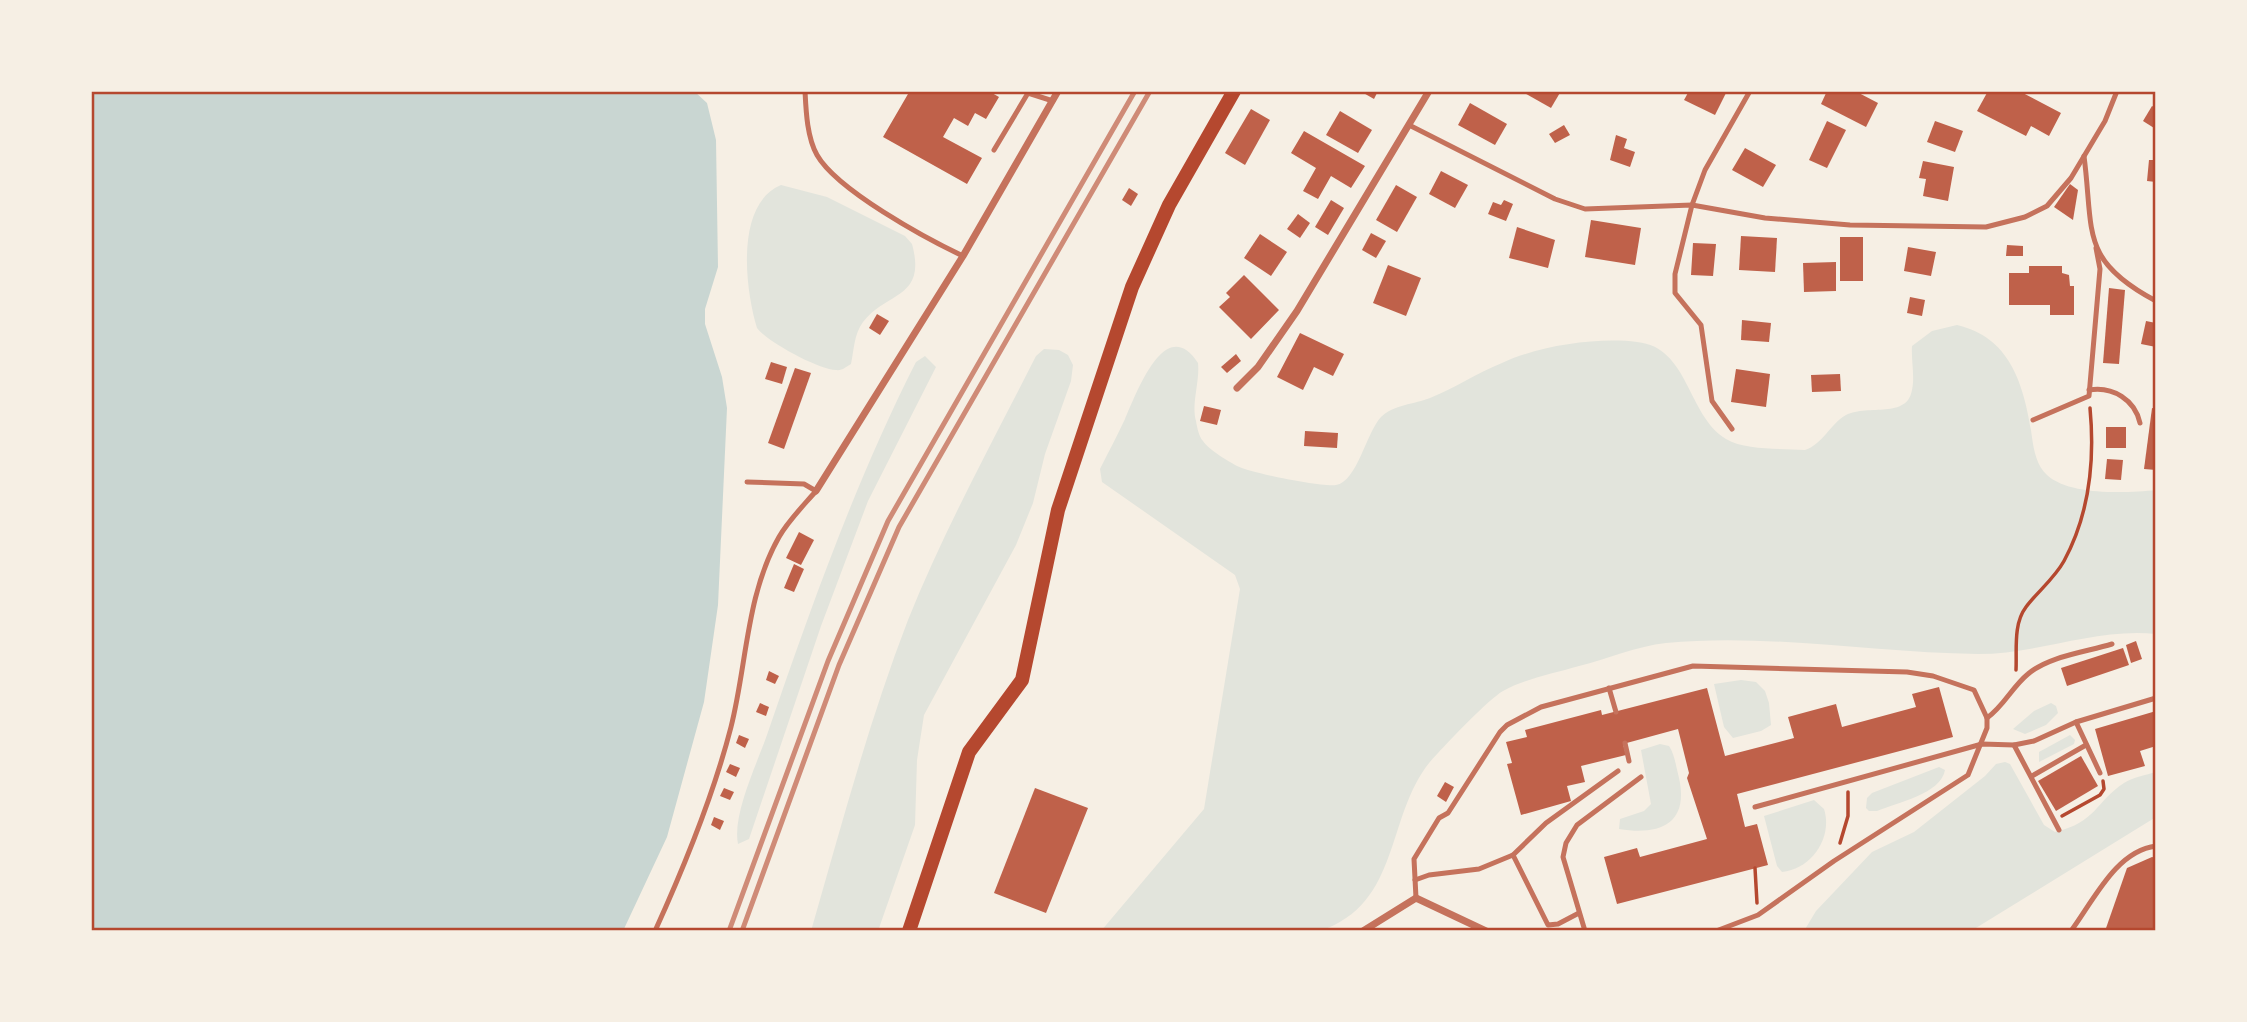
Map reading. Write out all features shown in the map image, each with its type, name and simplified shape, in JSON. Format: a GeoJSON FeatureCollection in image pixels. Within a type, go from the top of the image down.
{"type":"FeatureCollection","features":[{"type":"Feature","properties":{"kind":"main road"},"geometry":{"type":"LineString","coordinates":[[910,931],[969,752],[1022,680],[1058,510],[1132,287],[1170,205],[1234,91]]}},
{"type":"Feature","properties":{"kind":"street"},"geometry":{"type":"LineString","coordinates":[[816,491],[962,256],[1058,91]]}},
{"type":"Feature","properties":{"kind":"street"},"geometry":{"type":"LineString","coordinates":[[1237,388],[1258,366],[1297,310],[1429,91]]}},
{"type":"Feature","properties":{"kind":"street"},"geometry":{"type":"LineString","coordinates":[[1363,931],[1416,898],[1486,931]]}},
{"type":"Feature","properties":{"kind":"lane"},"geometry":{"type":"LineString","coordinates":[[804,91],[809,128],[816,153],[843,184],[962,256]]}},
{"type":"Feature","properties":{"kind":"lane"},"geometry":{"type":"LineString","coordinates":[[1732,429],[1712,401],[1701,324],[1675,293],[1675,274],[1692,205],[1705,170],[1750,91]]}},
{"type":"Feature","properties":{"kind":"lane"},"geometry":{"type":"LineString","coordinates":[[1409,125],[1569,205],[1585,209],[1692,205],[1765,218],[1838,224],[1986,227],[2025,217],[2047,206],[2071,178],[2105,121],[2117,91]]}},
{"type":"Feature","properties":{"kind":"lane"},"geometry":{"type":"LineString","coordinates":[[994,150],[1028,93],[1053,101]]}},
{"type":"Feature","properties":{"kind":"lane"},"geometry":{"type":"LineString","coordinates":[[2084,156],[2090,228],[2100,269],[2089,393]]}},
{"type":"Feature","properties":{"kind":"lane"},"geometry":{"type":"LineString","coordinates":[[2096,248],[2104,263],[2137,291],[2156,301]]}},
{"type":"Feature","properties":{"kind":"lane"},"geometry":{"type":"LineString","coordinates":[[2033,420],[2102,387],[2118,394],[2136,411],[2140,424]]}},
{"type":"Feature","properties":{"kind":"lane"},"geometry":{"type":"LineString","coordinates":[[655,931],[690,854],[731,726],[747,634],[764,570],[779,536],[816,491],[804,484],[747,482]]}},
{"type":"Feature","properties":{"kind":"lane"},"geometry":{"type":"LineString","coordinates":[[1716,931],[1758,915],[1834,861],[1955,786],[1968,775],[1982,744],[1987,718],[2039,666],[2112,644]]}},
{"type":"Feature","properties":{"kind":"lane"},"geometry":{"type":"LineString","coordinates":[[1416,898],[1414,859],[1438,818],[1448,813],[1507,724],[1541,707],[1693,666],[1907,672],[1933,676],[1974,690],[1987,718]]}},
{"type":"Feature","properties":{"kind":"lane"},"geometry":{"type":"LineString","coordinates":[[1609,688],[1616,712]]}},
{"type":"Feature","properties":{"kind":"lane"},"geometry":{"type":"LineString","coordinates":[[1755,807],[1982,744],[2014,745],[2034,741],[2077,722],[2156,698]]}},
{"type":"Feature","properties":{"kind":"lane"},"geometry":{"type":"LineString","coordinates":[[2077,722],[2100,773]]}},
{"type":"Feature","properties":{"kind":"lane"},"geometry":{"type":"LineString","coordinates":[[1625,743],[1629,761]]}},
{"type":"Feature","properties":{"kind":"lane"},"geometry":{"type":"LineString","coordinates":[[2014,745],[2059,830]]}},
{"type":"Feature","properties":{"kind":"lane"},"geometry":{"type":"LineString","coordinates":[[2032,776],[2087,745]]}},
{"type":"Feature","properties":{"kind":"lane"},"geometry":{"type":"LineString","coordinates":[[1415,880],[1479,869],[1513,855],[1546,823],[1618,771]]}},
{"type":"Feature","properties":{"kind":"lane"},"geometry":{"type":"LineString","coordinates":[[1585,931],[1563,857],[1566,843],[1577,825],[1641,777]]}},
{"type":"Feature","properties":{"kind":"lane"},"geometry":{"type":"LineString","coordinates":[[2071,931],[2126,855],[2141,848],[2156,846]]}},
{"type":"Feature","properties":{"kind":"lane"},"geometry":{"type":"LineString","coordinates":[[1513,855],[1548,925],[1558,924],[1579,913]]}},
{"type":"Feature","properties":{"kind":"path"},"geometry":{"type":"LineString","coordinates":[[2017,655],[2017,629],[2024,610],[2062,565],[2080,521],[2094,454],[2089,393]]}},
{"type":"Feature","properties":{"kind":"path"},"geometry":{"type":"LineString","coordinates":[[2054,820],[2100,795],[2104,789],[2100,773]]}},
{"type":"Feature","properties":{"kind":"path"},"geometry":{"type":"LineString","coordinates":[[1834,861],[1848,816],[1848,783]]}},
{"type":"Feature","properties":{"kind":"path"},"geometry":{"type":"LineString","coordinates":[[1755,868],[1758,915]]}},
{"type":"Feature","properties":{"kind":"shaded area"},"geometry":{"type":"Polygon","coordinates":[[[91,91],[694,91],[707,103],[716,140],[718,267],[705,309],[705,324],[722,377],[727,408],[718,605],[704,702],[667,837],[623,931],[91,931],[91,91]]]}},
{"type":"Feature","properties":{"kind":"shaded area"},"geometry":{"type":"Polygon","coordinates":[[[781,185],[827,197],[905,236],[912,244],[915,262],[914,275],[909,285],[863,322],[856,337],[851,364],[842,369],[828,369],[806,360],[781,347],[757,328],[747,271],[750,228],[756,210],[766,195],[781,185]]]}},
{"type":"Feature","properties":{"kind":"shaded area"},"geometry":{"type":"Polygon","coordinates":[[[1957,325],[1975,331],[1989,340],[2010,364],[2018,379],[2028,412],[2035,454],[2047,475],[2057,482],[2084,490],[2156,490],[2156,634],[2111,635],[2023,650],[1978,654],[1744,640],[1666,643],[1633,650],[1520,683],[1497,695],[1480,710],[1438,753],[1421,775],[1408,800],[1381,876],[1367,899],[1348,917],[1320,931],[1101,931],[1204,809],[1240,589],[1235,575],[1102,482],[1100,469],[1144,377],[1163,352],[1174,347],[1186,350],[1198,363],[1195,414],[1200,437],[1214,452],[1237,466],[1256,472],[1302,482],[1336,485],[1350,475],[1376,424],[1386,413],[1430,398],[1516,357],[1586,342],[1637,342],[1654,347],[1667,356],[1678,369],[1703,414],[1713,428],[1726,439],[1744,446],[1805,450],[1817,443],[1846,415],[1903,405],[1912,390],[1912,346],[1932,331],[1957,325]]]}},
{"type":"Feature","properties":{"kind":"shaded area"},"geometry":{"type":"Polygon","coordinates":[[[1044,349],[1059,350],[1068,355],[1073,365],[1071,381],[1045,454],[1033,503],[1016,545],[924,715],[917,760],[915,825],[878,931],[811,931],[868,735],[908,620],[969,487],[1036,356],[1044,349]]]}},
{"type":"Feature","properties":{"kind":"shaded area"},"geometry":{"type":"Polygon","coordinates":[[[925,356],[936,367],[868,501],[821,626],[749,839],[738,844],[737,832],[742,803],[836,544],[894,407],[916,362],[925,356]]]}},
{"type":"Feature","properties":{"kind":"shaded area"},"geometry":{"type":"Polygon","coordinates":[[[1741,680],[1756,682],[1765,691],[1771,725],[1761,731],[1733,738],[1724,727],[1714,684],[1741,680]]]}},
{"type":"Feature","properties":{"kind":"shaded area"},"geometry":{"type":"Polygon","coordinates":[[[2051,703],[2056,706],[2058,713],[2046,725],[2025,734],[2013,729],[2034,711],[2051,703]]]}},
{"type":"Feature","properties":{"kind":"shaded area"},"geometry":{"type":"Polygon","coordinates":[[[2070,735],[2075,740],[2074,744],[2039,762],[2039,752],[2070,735]]]}},
{"type":"Feature","properties":{"kind":"shaded area"},"geometry":{"type":"Polygon","coordinates":[[[1660,744],[1669,746],[1674,757],[1681,793],[1680,806],[1675,816],[1659,828],[1634,831],[1619,829],[1620,819],[1644,811],[1651,804],[1641,750],[1660,744]]]}},
{"type":"Feature","properties":{"kind":"shaded area"},"geometry":{"type":"Polygon","coordinates":[[[1996,764],[2010,764],[2044,825],[2055,832],[2069,828],[2088,817],[2124,783],[2156,772],[2156,817],[1971,931],[1804,931],[1816,911],[1872,852],[1914,832],[1985,776],[1996,764]]]}},
{"type":"Feature","properties":{"kind":"shaded area"},"geometry":{"type":"Polygon","coordinates":[[[1939,767],[1945,770],[1942,778],[1927,791],[1877,811],[1869,811],[1866,808],[1867,798],[1872,793],[1939,767]]]}},
{"type":"Feature","properties":{"kind":"shaded area"},"geometry":{"type":"Polygon","coordinates":[[[1814,800],[1824,809],[1826,820],[1823,840],[1811,858],[1793,870],[1782,872],[1777,866],[1764,816],[1814,800]]]}},
{"type":"Feature","properties":{"kind":"building"},"geometry":{"type":"Polygon","coordinates":[[[903,91],[994,91],[992,93],[999,97],[986,119],[975,113],[968,126],[954,118],[943,137],[982,158],[967,184],[883,137],[908,94],[903,91]]]}},
{"type":"Feature","properties":{"kind":"building"},"geometry":{"type":"Polygon","coordinates":[[[1360,91],[1378,91],[1374,99],[1360,91]]]}},
{"type":"Feature","properties":{"kind":"building"},"geometry":{"type":"Polygon","coordinates":[[[1521,91],[1561,91],[1551,108],[1521,91]]]}},
{"type":"Feature","properties":{"kind":"building"},"geometry":{"type":"Polygon","coordinates":[[[1689,91],[1727,91],[1715,115],[1684,100],[1689,91]]]}},
{"type":"Feature","properties":{"kind":"building"},"geometry":{"type":"Polygon","coordinates":[[[1827,91],[1855,91],[1878,103],[1866,127],[1821,104],[1827,91]]]}},
{"type":"Feature","properties":{"kind":"building"},"geometry":{"type":"Polygon","coordinates":[[[1988,91],[2019,91],[2061,113],[2049,136],[2031,126],[2026,136],[1977,111],[1988,91]]]}},
{"type":"Feature","properties":{"kind":"building"},"geometry":{"type":"Polygon","coordinates":[[[1470,103],[1507,124],[1495,145],[1458,125],[1470,103]]]}},
{"type":"Feature","properties":{"kind":"building"},"geometry":{"type":"Polygon","coordinates":[[[2152,106],[2156,108],[2154,128],[2143,121],[2152,106]]]}},
{"type":"Feature","properties":{"kind":"building"},"geometry":{"type":"Polygon","coordinates":[[[1251,109],[1270,120],[1245,165],[1225,153],[1251,109]]]}},
{"type":"Feature","properties":{"kind":"building"},"geometry":{"type":"Polygon","coordinates":[[[1340,111],[1372,130],[1358,153],[1326,135],[1340,111]]]}},
{"type":"Feature","properties":{"kind":"building"},"geometry":{"type":"Polygon","coordinates":[[[1827,121],[1846,130],[1827,168],[1809,160],[1827,121]]]}},
{"type":"Feature","properties":{"kind":"building"},"geometry":{"type":"Polygon","coordinates":[[[1935,121],[1963,131],[1955,152],[1927,142],[1935,121]]]}},
{"type":"Feature","properties":{"kind":"building"},"geometry":{"type":"Polygon","coordinates":[[[1564,125],[1570,135],[1555,143],[1549,134],[1564,125]]]}},
{"type":"Feature","properties":{"kind":"building"},"geometry":{"type":"Polygon","coordinates":[[[1304,131],[1365,166],[1351,188],[1331,176],[1318,199],[1303,191],[1316,168],[1291,153],[1304,131]]]}},
{"type":"Feature","properties":{"kind":"building"},"geometry":{"type":"Polygon","coordinates":[[[1616,135],[1627,139],[1624,148],[1635,152],[1630,167],[1610,160],[1616,135]]]}},
{"type":"Feature","properties":{"kind":"building"},"geometry":{"type":"Polygon","coordinates":[[[1745,148],[1776,165],[1763,187],[1732,170],[1745,148]]]}},
{"type":"Feature","properties":{"kind":"building"},"geometry":{"type":"Polygon","coordinates":[[[2149,160],[2156,160],[2156,182],[2147,181],[2149,160]]]}},
{"type":"Feature","properties":{"kind":"building"},"geometry":{"type":"Polygon","coordinates":[[[1923,161],[1954,167],[1948,201],[1923,196],[1926,179],[1919,178],[1923,161]]]}},
{"type":"Feature","properties":{"kind":"building"},"geometry":{"type":"Polygon","coordinates":[[[1441,171],[1468,185],[1455,208],[1429,194],[1441,171]]]}},
{"type":"Feature","properties":{"kind":"building"},"geometry":{"type":"Polygon","coordinates":[[[2070,184],[2078,190],[2073,220],[2054,207],[2070,184]]]}},
{"type":"Feature","properties":{"kind":"building"},"geometry":{"type":"Polygon","coordinates":[[[1396,185],[1417,197],[1397,232],[1376,220],[1396,185]]]}},
{"type":"Feature","properties":{"kind":"building"},"geometry":{"type":"Polygon","coordinates":[[[1129,188],[1138,194],[1131,206],[1122,200],[1129,188]]]}},
{"type":"Feature","properties":{"kind":"building"},"geometry":{"type":"Polygon","coordinates":[[[1331,200],[1344,208],[1328,235],[1315,227],[1331,200]]]}},
{"type":"Feature","properties":{"kind":"building"},"geometry":{"type":"Polygon","coordinates":[[[1504,200],[1513,204],[1506,221],[1488,214],[1493,202],[1501,205],[1504,200]]]}},
{"type":"Feature","properties":{"kind":"building"},"geometry":{"type":"Polygon","coordinates":[[[1298,214],[1310,223],[1300,238],[1287,229],[1298,214]]]}},
{"type":"Feature","properties":{"kind":"building"},"geometry":{"type":"Polygon","coordinates":[[[1591,220],[1641,228],[1635,265],[1585,257],[1591,220]]]}},
{"type":"Feature","properties":{"kind":"building"},"geometry":{"type":"Polygon","coordinates":[[[1517,227],[1555,240],[1548,268],[1509,258],[1517,227]]]}},
{"type":"Feature","properties":{"kind":"building"},"geometry":{"type":"Polygon","coordinates":[[[1371,233],[1386,241],[1376,258],[1362,250],[1371,233]]]}},
{"type":"Feature","properties":{"kind":"building"},"geometry":{"type":"Polygon","coordinates":[[[1260,234],[1287,252],[1271,276],[1244,258],[1260,234]]]}},
{"type":"Feature","properties":{"kind":"building"},"geometry":{"type":"Polygon","coordinates":[[[1741,236],[1777,238],[1775,272],[1739,270],[1741,236]]]}},
{"type":"Feature","properties":{"kind":"building"},"geometry":{"type":"Polygon","coordinates":[[[1840,237],[1863,237],[1863,281],[1840,281],[1840,237]]]}},
{"type":"Feature","properties":{"kind":"building"},"geometry":{"type":"Polygon","coordinates":[[[1693,243],[1716,244],[1713,276],[1691,275],[1693,243]]]}},
{"type":"Feature","properties":{"kind":"building"},"geometry":{"type":"Polygon","coordinates":[[[2007,245],[2023,246],[2023,256],[2006,256],[2007,245]]]}},
{"type":"Feature","properties":{"kind":"building"},"geometry":{"type":"Polygon","coordinates":[[[1908,247],[1936,252],[1931,276],[1904,271],[1908,247]]]}},
{"type":"Feature","properties":{"kind":"building"},"geometry":{"type":"Polygon","coordinates":[[[1836,262],[1836,291],[1804,292],[1803,263],[1836,262]]]}},
{"type":"Feature","properties":{"kind":"building"},"geometry":{"type":"Polygon","coordinates":[[[1388,265],[1421,278],[1406,316],[1373,303],[1388,265]]]}},
{"type":"Feature","properties":{"kind":"building"},"geometry":{"type":"Polygon","coordinates":[[[2029,266],[2062,266],[2062,273],[2069,275],[2070,286],[2074,286],[2074,315],[2050,315],[2050,305],[2009,305],[2009,273],[2029,273],[2029,266]]]}},
{"type":"Feature","properties":{"kind":"building"},"geometry":{"type":"Polygon","coordinates":[[[1244,275],[1279,310],[1251,339],[1219,307],[1230,297],[1226,293],[1244,275]]]}},
{"type":"Feature","properties":{"kind":"building"},"geometry":{"type":"Polygon","coordinates":[[[2109,288],[2125,290],[2119,364],[2103,363],[2109,288]]]}},
{"type":"Feature","properties":{"kind":"building"},"geometry":{"type":"Polygon","coordinates":[[[1910,297],[1925,300],[1922,316],[1907,313],[1910,297]]]}},
{"type":"Feature","properties":{"kind":"building"},"geometry":{"type":"Polygon","coordinates":[[[877,314],[889,321],[880,335],[869,328],[877,314]]]}},
{"type":"Feature","properties":{"kind":"building"},"geometry":{"type":"Polygon","coordinates":[[[1742,320],[1771,323],[1769,342],[1741,340],[1742,320]]]}},
{"type":"Feature","properties":{"kind":"building"},"geometry":{"type":"Polygon","coordinates":[[[2146,321],[2156,323],[2156,347],[2141,344],[2146,321]]]}},
{"type":"Feature","properties":{"kind":"building"},"geometry":{"type":"Polygon","coordinates":[[[1300,333],[1344,354],[1333,376],[1314,367],[1303,390],[1277,377],[1300,333]]]}},
{"type":"Feature","properties":{"kind":"building"},"geometry":{"type":"Polygon","coordinates":[[[1236,354],[1241,361],[1227,373],[1221,367],[1236,354]]]}},
{"type":"Feature","properties":{"kind":"building"},"geometry":{"type":"Polygon","coordinates":[[[771,362],[787,367],[782,384],[765,379],[771,362]]]}},
{"type":"Feature","properties":{"kind":"building"},"geometry":{"type":"Polygon","coordinates":[[[795,368],[811,373],[784,449],[768,443],[795,368]]]}},
{"type":"Feature","properties":{"kind":"building"},"geometry":{"type":"Polygon","coordinates":[[[1736,369],[1770,374],[1766,407],[1731,402],[1736,369]]]}},
{"type":"Feature","properties":{"kind":"building"},"geometry":{"type":"Polygon","coordinates":[[[1840,374],[1841,391],[1812,392],[1811,375],[1840,374]]]}},
{"type":"Feature","properties":{"kind":"building"},"geometry":{"type":"Polygon","coordinates":[[[1204,406],[1221,410],[1217,425],[1200,421],[1204,406]]]}},
{"type":"Feature","properties":{"kind":"building"},"geometry":{"type":"Polygon","coordinates":[[[2152,408],[2156,409],[2156,470],[2144,469],[2152,408]]]}},
{"type":"Feature","properties":{"kind":"building"},"geometry":{"type":"Polygon","coordinates":[[[2106,427],[2126,427],[2126,448],[2106,448],[2106,427]]]}},
{"type":"Feature","properties":{"kind":"building"},"geometry":{"type":"Polygon","coordinates":[[[1305,431],[1338,433],[1337,448],[1304,446],[1305,431]]]}},
{"type":"Feature","properties":{"kind":"building"},"geometry":{"type":"Polygon","coordinates":[[[2107,459],[2123,460],[2121,480],[2105,479],[2107,459]]]}},
{"type":"Feature","properties":{"kind":"building"},"geometry":{"type":"Polygon","coordinates":[[[799,532],[814,540],[801,565],[786,558],[799,532]]]}},
{"type":"Feature","properties":{"kind":"building"},"geometry":{"type":"Polygon","coordinates":[[[794,564],[804,569],[794,592],[784,588],[794,564]]]}},
{"type":"Feature","properties":{"kind":"building"},"geometry":{"type":"Polygon","coordinates":[[[2136,641],[2142,659],[2131,663],[2126,645],[2136,641]]]}},
{"type":"Feature","properties":{"kind":"building"},"geometry":{"type":"Polygon","coordinates":[[[2123,648],[2129,665],[2067,686],[2061,668],[2123,648]]]}},
{"type":"Feature","properties":{"kind":"building"},"geometry":{"type":"Polygon","coordinates":[[[769,671],[779,676],[775,684],[766,680],[769,671]]]}},
{"type":"Feature","properties":{"kind":"building"},"geometry":{"type":"Polygon","coordinates":[[[1939,687],[1953,737],[1737,794],[1745,827],[1757,824],[1768,865],[1617,904],[1604,857],[1637,848],[1640,857],[1707,839],[1687,778],[1689,773],[1678,729],[1623,744],[1626,755],[1581,766],[1585,782],[1567,786],[1571,801],[1521,815],[1507,764],[1512,763],[1506,742],[1527,737],[1525,730],[1601,710],[1602,715],[1707,688],[1725,756],[1794,738],[1788,717],[1836,704],[1842,727],[1916,707],[1912,694],[1939,687]]]}},
{"type":"Feature","properties":{"kind":"building"},"geometry":{"type":"Polygon","coordinates":[[[760,703],[769,707],[766,716],[756,712],[760,703]]]}},
{"type":"Feature","properties":{"kind":"building"},"geometry":{"type":"Polygon","coordinates":[[[2156,711],[2156,746],[2140,751],[2145,766],[2108,776],[2095,729],[2156,711]]]}},
{"type":"Feature","properties":{"kind":"building"},"geometry":{"type":"Polygon","coordinates":[[[739,735],[749,739],[745,748],[736,743],[739,735]]]}},
{"type":"Feature","properties":{"kind":"building"},"geometry":{"type":"Polygon","coordinates":[[[2081,756],[2098,786],[2056,811],[2038,781],[2081,756]]]}},
{"type":"Feature","properties":{"kind":"building"},"geometry":{"type":"Polygon","coordinates":[[[730,764],[740,768],[736,777],[726,772],[730,764]]]}},
{"type":"Feature","properties":{"kind":"building"},"geometry":{"type":"Polygon","coordinates":[[[1445,782],[1454,787],[1446,802],[1437,796],[1445,782]]]}},
{"type":"Feature","properties":{"kind":"building"},"geometry":{"type":"Polygon","coordinates":[[[724,788],[734,792],[730,800],[720,796],[724,788]]]}},
{"type":"Feature","properties":{"kind":"building"},"geometry":{"type":"Polygon","coordinates":[[[1035,788],[1088,808],[1046,913],[994,893],[1035,788]]]}},
{"type":"Feature","properties":{"kind":"building"},"geometry":{"type":"Polygon","coordinates":[[[714,817],[724,821],[720,830],[711,825],[714,817]]]}},
{"type":"Feature","properties":{"kind":"building"},"geometry":{"type":"Polygon","coordinates":[[[2152,857],[2156,858],[2156,931],[2105,931],[2127,868],[2152,857]]]}},
{"type":"Feature","properties":{"kind":"railway"},"geometry":{"type":"LineString","coordinates":[[729,931],[828,661],[888,521],[1135,91]]}},
{"type":"Feature","properties":{"kind":"railway"},"geometry":{"type":"LineString","coordinates":[[742,931],[839,665],[899,527],[1150,91]]}}]}
